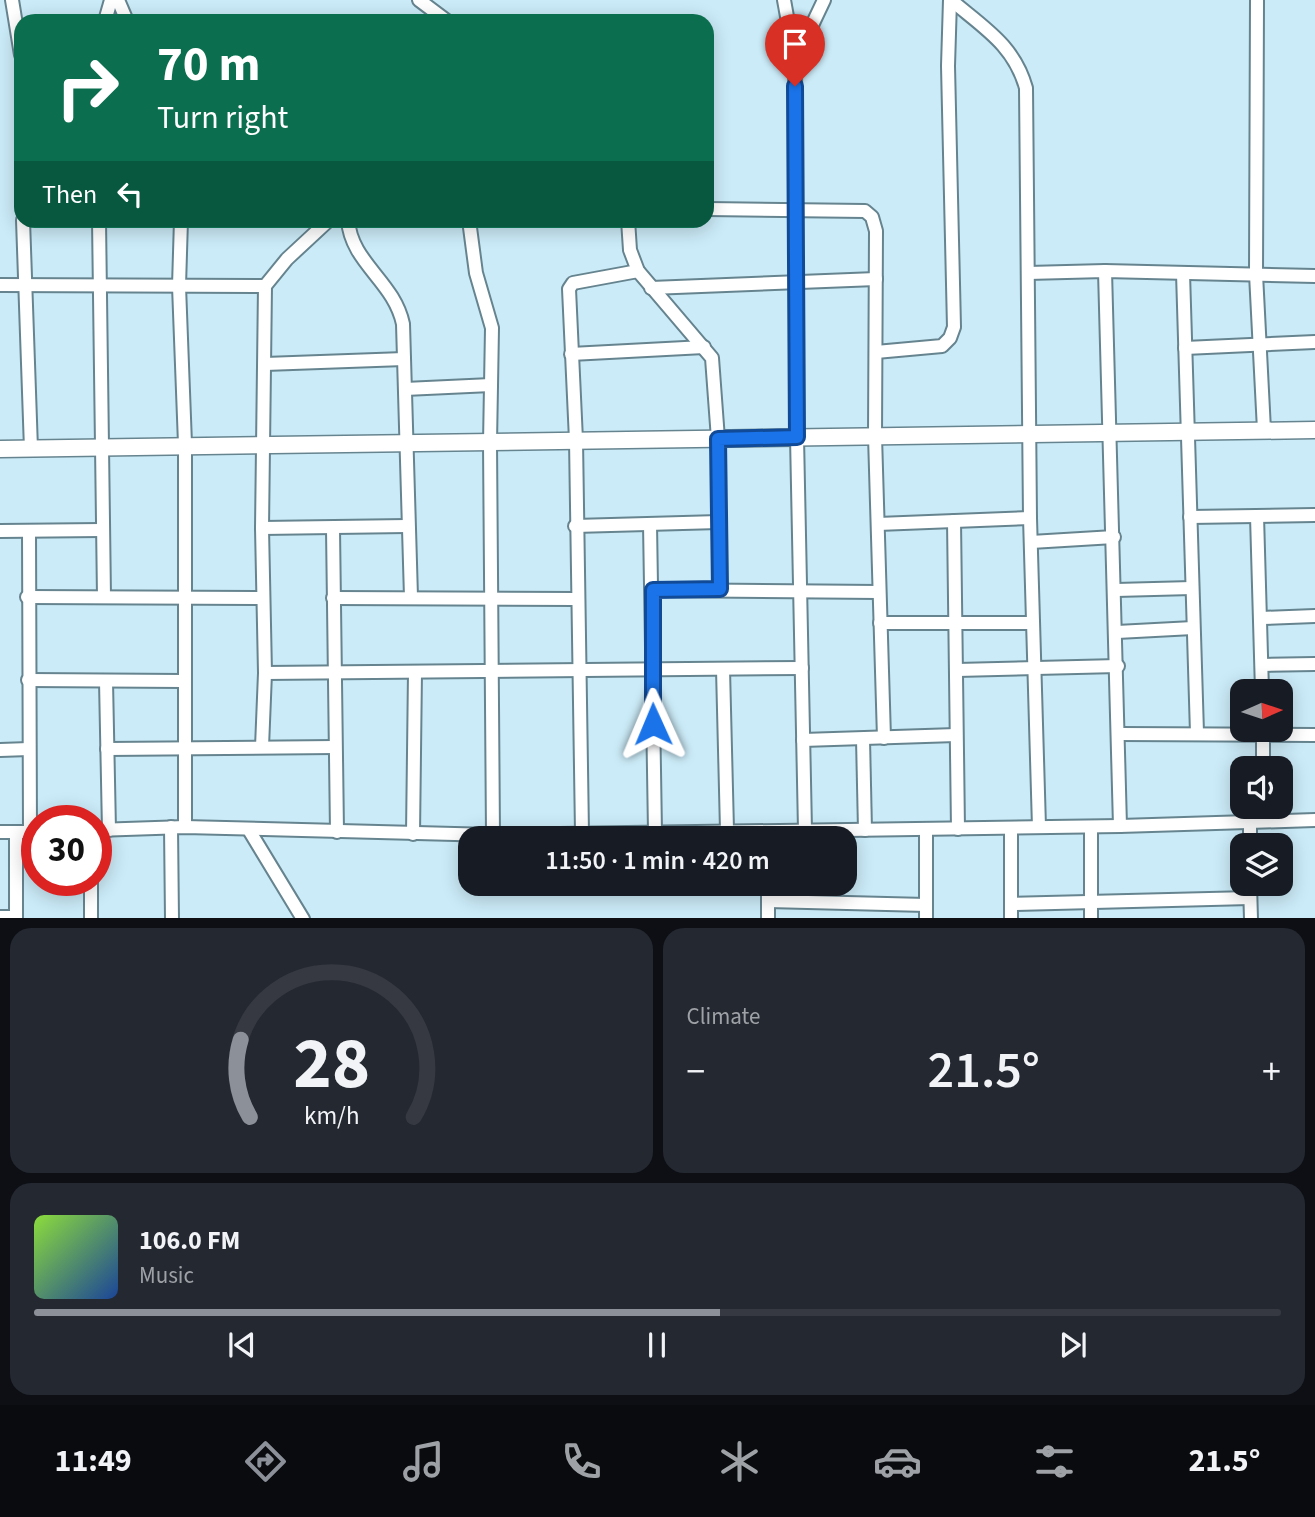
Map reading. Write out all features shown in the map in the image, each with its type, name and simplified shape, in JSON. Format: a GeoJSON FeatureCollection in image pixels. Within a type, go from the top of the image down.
{"type":"FeatureCollection","features":[{"type":"Feature","properties":{"kind":"street"},"geometry":{"type":"LineString","coordinates":[[419,0],[438,14]]}},
{"type":"Feature","properties":{"kind":"street"},"geometry":{"type":"LineString","coordinates":[[784,0],[794,61],[797,437],[805,826]]}},
{"type":"Feature","properties":{"kind":"street"},"geometry":{"type":"LineString","coordinates":[[794,61],[824,0]]}},
{"type":"Feature","properties":{"kind":"street"},"geometry":{"type":"LineString","coordinates":[[951,0],[1005,46],[1020,64],[1026,88],[1030,518],[1039,827]]}},
{"type":"Feature","properties":{"kind":"street"},"geometry":{"type":"LineString","coordinates":[[876,352],[942,346],[950,338],[954,327],[948,66],[951,0]]}},
{"type":"Feature","properties":{"kind":"street"},"geometry":{"type":"LineString","coordinates":[[1256,0],[1256,274],[1265,430]]}},
{"type":"Feature","properties":{"kind":"street"},"geometry":{"type":"LineString","coordinates":[[714,209],[865,211],[872,217],[876,231],[875,436],[884,738]]}},
{"type":"Feature","properties":{"kind":"street"},"geometry":{"type":"LineString","coordinates":[[23,228],[31,449]]}},
{"type":"Feature","properties":{"kind":"street"},"geometry":{"type":"LineString","coordinates":[[99,228],[104,597]]}},
{"type":"Feature","properties":{"kind":"street"},"geometry":{"type":"LineString","coordinates":[[181,228],[179,286],[185,444],[183,746],[186,827]]}},
{"type":"Feature","properties":{"kind":"street"},"geometry":{"type":"LineString","coordinates":[[262,747],[265,673],[262,528],[265,286],[287,259],[320,228]]}},
{"type":"Feature","properties":{"kind":"street"},"geometry":{"type":"LineString","coordinates":[[350,228],[354,247],[387,286],[399,305],[404,359],[411,597]]}},
{"type":"Feature","properties":{"kind":"street"},"geometry":{"type":"LineString","coordinates":[[471,228],[476,272],[492,328],[490,443],[494,671],[493,826]]}},
{"type":"Feature","properties":{"kind":"street"},"geometry":{"type":"LineString","coordinates":[[629,228],[630,250],[638,271],[712,358],[718,439],[720,589]]}},
{"type":"Feature","properties":{"kind":"street"},"geometry":{"type":"LineString","coordinates":[[582,826],[575,526],[576,440],[570,285],[638,271]]}},
{"type":"Feature","properties":{"kind":"street"},"geometry":{"type":"LineString","coordinates":[[1028,273],[1105,271],[1315,276]]}},
{"type":"Feature","properties":{"kind":"street"},"geometry":{"type":"LineString","coordinates":[[1105,271],[1120,734],[1120,827]]}},
{"type":"Feature","properties":{"kind":"street"},"geometry":{"type":"LineString","coordinates":[[1183,273],[1197,733]]}},
{"type":"Feature","properties":{"kind":"street"},"geometry":{"type":"LineString","coordinates":[[651,288],[876,279]]}},
{"type":"Feature","properties":{"kind":"street"},"geometry":{"type":"LineString","coordinates":[[0,285],[265,286]]}},
{"type":"Feature","properties":{"kind":"street"},"geometry":{"type":"LineString","coordinates":[[1185,348],[1315,342]]}},
{"type":"Feature","properties":{"kind":"street"},"geometry":{"type":"LineString","coordinates":[[571,354],[704,347]]}},
{"type":"Feature","properties":{"kind":"street"},"geometry":{"type":"LineString","coordinates":[[265,364],[404,359]]}},
{"type":"Feature","properties":{"kind":"street"},"geometry":{"type":"LineString","coordinates":[[405,389],[491,386]]}},
{"type":"Feature","properties":{"kind":"street"},"geometry":{"type":"LineString","coordinates":[[0,449],[185,444],[490,443],[1315,429]]}},
{"type":"Feature","properties":{"kind":"street"},"geometry":{"type":"LineString","coordinates":[[1190,517],[1315,515]]}},
{"type":"Feature","properties":{"kind":"street"},"geometry":{"type":"LineString","coordinates":[[1257,516],[1262,679]]}},
{"type":"Feature","properties":{"kind":"street"},"geometry":{"type":"LineString","coordinates":[[878,524],[1030,518]]}},
{"type":"Feature","properties":{"kind":"street"},"geometry":{"type":"LineString","coordinates":[[954,521],[958,829]]}},
{"type":"Feature","properties":{"kind":"street"},"geometry":{"type":"LineString","coordinates":[[575,526],[719,522]]}},
{"type":"Feature","properties":{"kind":"street"},"geometry":{"type":"LineString","coordinates":[[650,524],[653,590],[654,826]]}},
{"type":"Feature","properties":{"kind":"street"},"geometry":{"type":"LineString","coordinates":[[262,528],[407,526]]}},
{"type":"Feature","properties":{"kind":"street"},"geometry":{"type":"LineString","coordinates":[[333,529],[337,832]]}},
{"type":"Feature","properties":{"kind":"street"},"geometry":{"type":"LineString","coordinates":[[0,531],[102,530]]}},
{"type":"Feature","properties":{"kind":"street"},"geometry":{"type":"LineString","coordinates":[[29,531],[27,597],[32,805]]}},
{"type":"Feature","properties":{"kind":"street"},"geometry":{"type":"LineString","coordinates":[[1031,542],[1114,537]]}},
{"type":"Feature","properties":{"kind":"street"},"geometry":{"type":"LineString","coordinates":[[1116,590],[1192,588]]}},
{"type":"Feature","properties":{"kind":"street"},"geometry":{"type":"LineString","coordinates":[[653,590],[879,592]]}},
{"type":"Feature","properties":{"kind":"street"},"geometry":{"type":"LineString","coordinates":[[27,597],[263,598]]}},
{"type":"Feature","properties":{"kind":"street"},"geometry":{"type":"LineString","coordinates":[[333,598],[577,598]]}},
{"type":"Feature","properties":{"kind":"street"},"geometry":{"type":"LineString","coordinates":[[1262,618],[1315,616]]}},
{"type":"Feature","properties":{"kind":"street"},"geometry":{"type":"LineString","coordinates":[[880,623],[1033,623]]}},
{"type":"Feature","properties":{"kind":"street"},"geometry":{"type":"LineString","coordinates":[[1117,632],[1193,628]]}},
{"type":"Feature","properties":{"kind":"street"},"geometry":{"type":"LineString","coordinates":[[1262,665],[1315,664]]}},
{"type":"Feature","properties":{"kind":"street"},"geometry":{"type":"LineString","coordinates":[[957,670],[1118,666]]}},
{"type":"Feature","properties":{"kind":"street"},"geometry":{"type":"LineString","coordinates":[[265,673],[802,668]]}},
{"type":"Feature","properties":{"kind":"street"},"geometry":{"type":"LineString","coordinates":[[723,669],[727,826]]}},
{"type":"Feature","properties":{"kind":"street"},"geometry":{"type":"LineString","coordinates":[[413,834],[415,672]]}},
{"type":"Feature","properties":{"kind":"street"},"geometry":{"type":"LineString","coordinates":[[28,680],[183,681]]}},
{"type":"Feature","properties":{"kind":"street"},"geometry":{"type":"LineString","coordinates":[[104,805],[107,681]]}},
{"type":"Feature","properties":{"kind":"street"},"geometry":{"type":"LineString","coordinates":[[1120,734],[1230,732]]}},
{"type":"Feature","properties":{"kind":"street"},"geometry":{"type":"LineString","coordinates":[[1293,734],[1315,735]]}},
{"type":"Feature","properties":{"kind":"street"},"geometry":{"type":"LineString","coordinates":[[803,740],[956,735]]}},
{"type":"Feature","properties":{"kind":"street"},"geometry":{"type":"LineString","coordinates":[[863,738],[865,830]]}},
{"type":"Feature","properties":{"kind":"street"},"geometry":{"type":"LineString","coordinates":[[107,749],[183,746],[335,747]]}},
{"type":"Feature","properties":{"kind":"street"},"geometry":{"type":"LineString","coordinates":[[0,750],[29,749]]}},
{"type":"Feature","properties":{"kind":"street"},"geometry":{"type":"LineString","coordinates":[[857,830],[1120,827],[1315,820]]}},
{"type":"Feature","properties":{"kind":"street"},"geometry":{"type":"LineString","coordinates":[[1250,822],[1250,833]]}},
{"type":"Feature","properties":{"kind":"street"},"geometry":{"type":"LineString","coordinates":[[171,827],[172,918]]}},
{"type":"Feature","properties":{"kind":"street"},"geometry":{"type":"LineString","coordinates":[[112,830],[186,827],[458,835]]}},
{"type":"Feature","properties":{"kind":"street"},"geometry":{"type":"LineString","coordinates":[[1091,827],[1091,918]]}},
{"type":"Feature","properties":{"kind":"street"},"geometry":{"type":"LineString","coordinates":[[1011,828],[1011,918]]}},
{"type":"Feature","properties":{"kind":"street"},"geometry":{"type":"LineString","coordinates":[[926,829],[926,918]]}},
{"type":"Feature","properties":{"kind":"street"},"geometry":{"type":"LineString","coordinates":[[249,830],[302,918]]}},
{"type":"Feature","properties":{"kind":"street"},"geometry":{"type":"LineString","coordinates":[[0,832],[21,832]]}},
{"type":"Feature","properties":{"kind":"street"},"geometry":{"type":"LineString","coordinates":[[0,917],[16,918],[16,832]]}},
{"type":"Feature","properties":{"kind":"street"},"geometry":{"type":"LineString","coordinates":[[91,896],[91,918]]}},
{"type":"Feature","properties":{"kind":"street"},"geometry":{"type":"LineString","coordinates":[[768,896],[768,918]]}},
{"type":"Feature","properties":{"kind":"street"},"geometry":{"type":"LineString","coordinates":[[1011,904],[1251,898],[1251,918]]}},
{"type":"Feature","properties":{"kind":"street"},"geometry":{"type":"LineString","coordinates":[[768,901],[850,912],[926,905]]}},
{"type":"Feature","properties":{"kind":"route"},"geometry":{"type":"LineString","coordinates":[[653,724],[653,590],[720,589],[718,439],[797,437],[795,86]]}}]}
